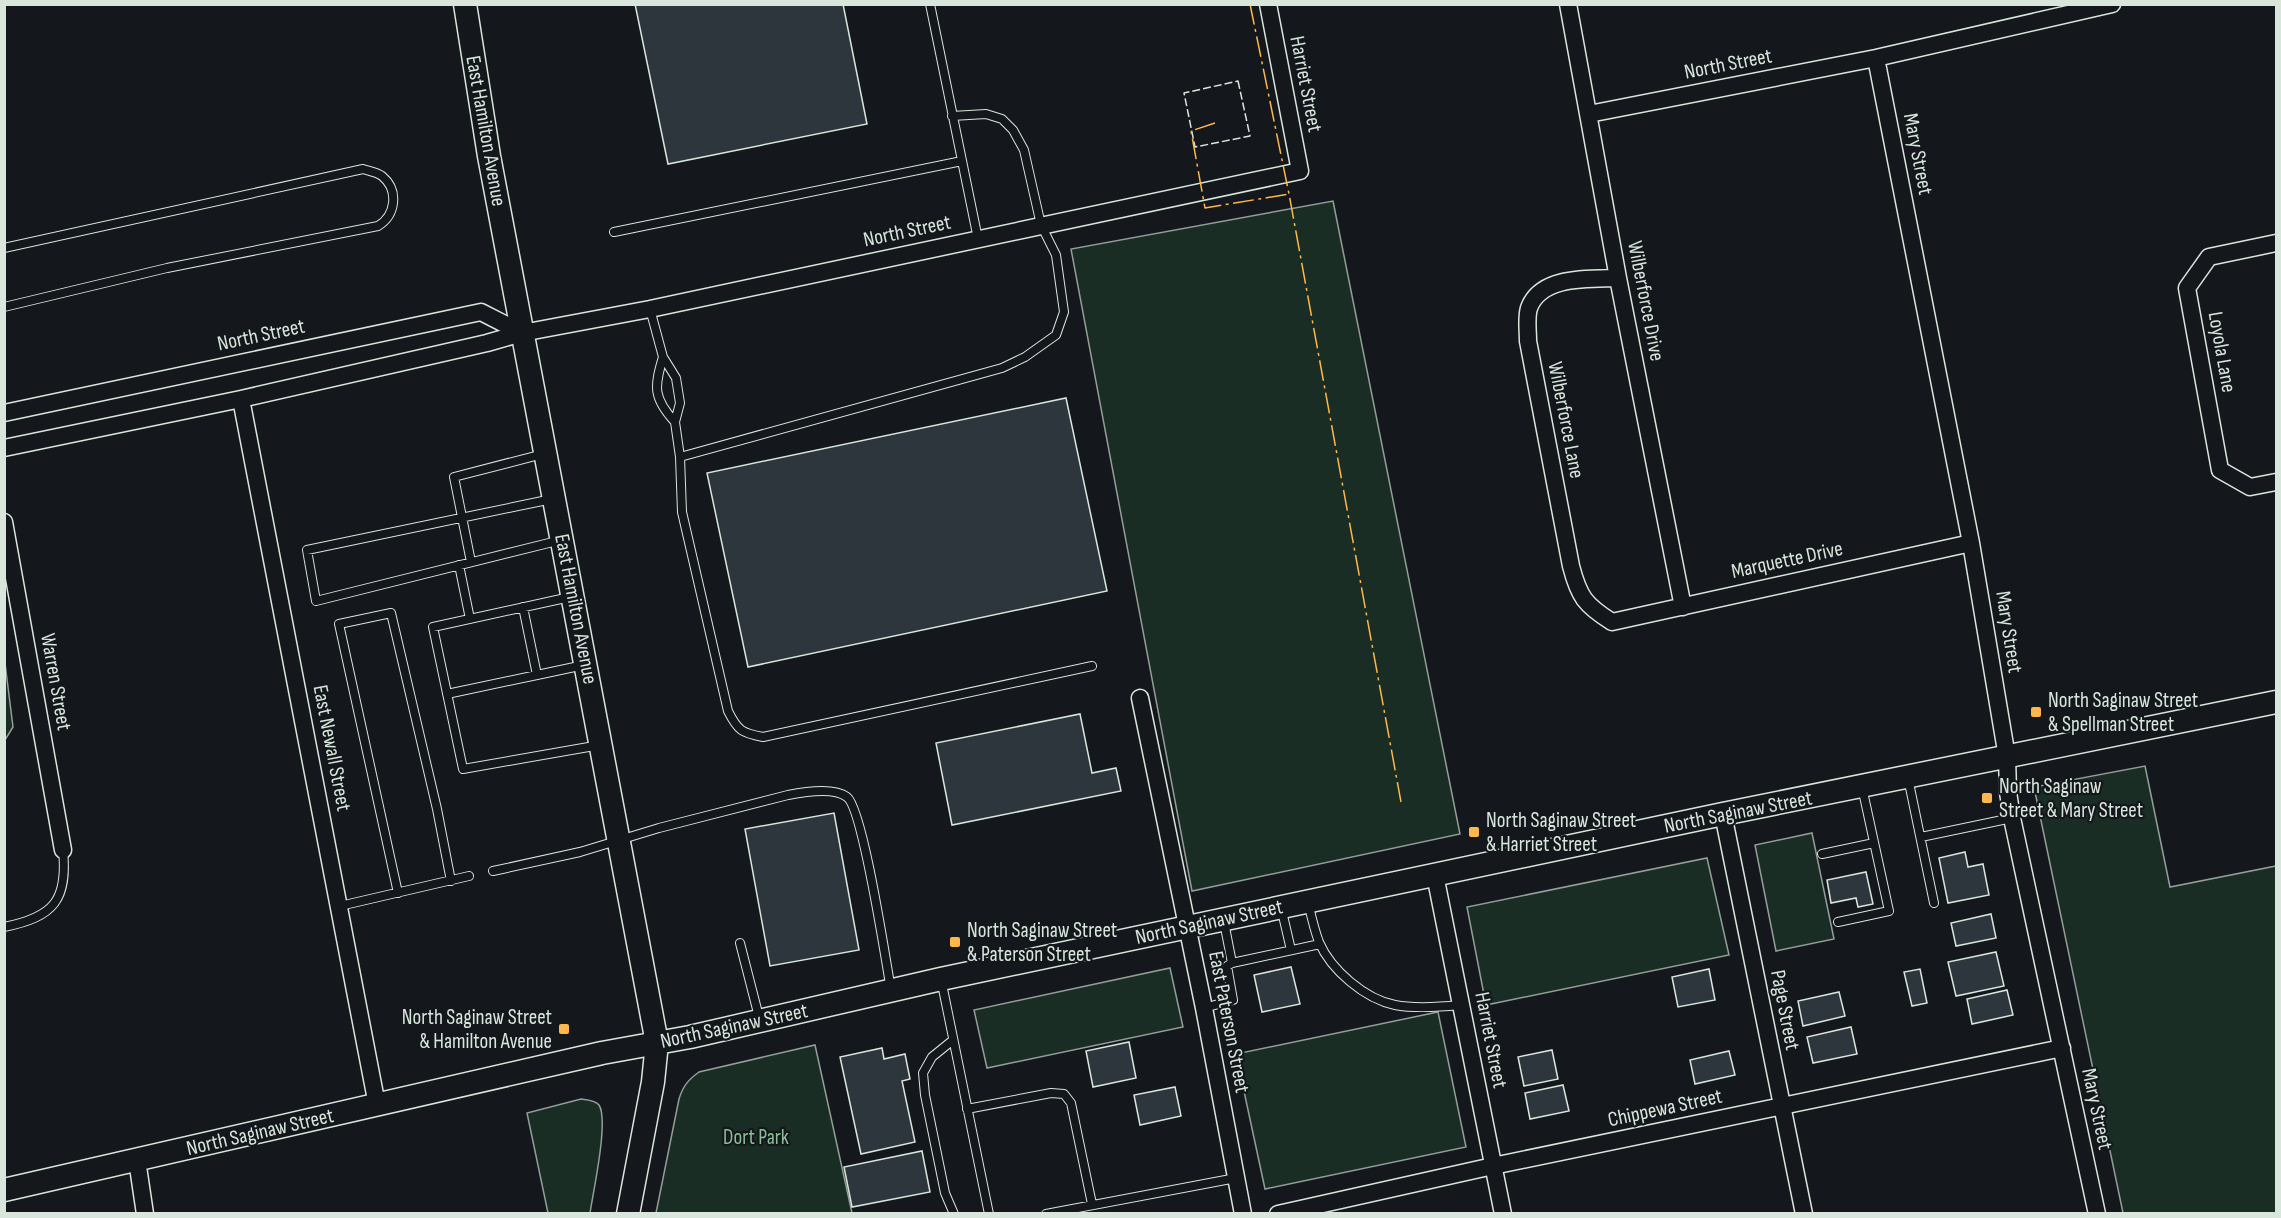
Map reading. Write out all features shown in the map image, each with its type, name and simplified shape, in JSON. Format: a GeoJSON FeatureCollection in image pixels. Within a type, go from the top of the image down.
{"type":"FeatureCollection","features":[{"type":"Feature","properties":{"kind":"main road","name":"East Hamilton Avenue"},"geometry":{"type":"LineString","coordinates":[[465,4],[489,156],[657,1043],[653,1082],[628,1214]]}},
{"type":"Feature","properties":{"kind":"main road","name":"North Saginaw Street"},"geometry":{"type":"LineString","coordinates":[[4,1190],[602,1053],[760,1021],[941,979],[1723,814],[2277,702]]}},
{"type":"Feature","properties":{"kind":"street","name":"Harriet Street"},"geometry":{"type":"LineString","coordinates":[[1268,4],[1300,171]]}},
{"type":"Feature","properties":{"kind":"street","name":"Wilberforce Drive"},"geometry":{"type":"LineString","coordinates":[[1568,4],[1618,278],[1683,606]]}},
{"type":"Feature","properties":{"kind":"street","name":"North Street"},"geometry":{"type":"LineString","coordinates":[[1589,114],[1876,58],[2112,4]]}},
{"type":"Feature","properties":{"kind":"street","name":"Mary Street"},"geometry":{"type":"LineString","coordinates":[[1876,58],[1971,543],[2007,757],[2008,792],[2012,818],[2097,1214]]}},
{"type":"Feature","properties":{"kind":"street","name":"North Street"},"geometry":{"type":"LineString","coordinates":[[4,448],[242,399],[522,333],[650,309],[1300,171]]}},
{"type":"Feature","properties":{"kind":"street","name":"Loyola Lane"},"geometry":{"type":"LineString","coordinates":[[2277,243],[2209,257],[2187,288],[2220,470],[2250,487],[2277,482]]}},
{"type":"Feature","properties":{"kind":"street","name":"Wilberforce Lane"},"geometry":{"type":"LineString","coordinates":[[1612,622],[1587,605],[1575,584],[1528,341],[1527,316],[1533,299],[1559,283],[1582,279],[1618,278]]}},
{"type":"Feature","properties":{"kind":"street","name":"North Street"},"geometry":{"type":"LineString","coordinates":[[4,413],[481,312],[522,333]]}},
{"type":"Feature","properties":{"kind":"street","name":"East Newall Street"},"geometry":{"type":"LineString","coordinates":[[242,399],[377,1105]]}},
{"type":"Feature","properties":{"kind":"street","name":"Warren Street"},"geometry":{"type":"LineString","coordinates":[[4,522],[63,850]]}},
{"type":"Feature","properties":{"kind":"street","name":"Marquette Drive"},"geometry":{"type":"LineString","coordinates":[[1612,622],[1971,543]]}},
{"type":"Feature","properties":{"kind":"street","name":"East Paterson Street"},"geometry":{"type":"LineString","coordinates":[[1140,698],[1204,1008],[1243,1214]]}},
{"type":"Feature","properties":{"kind":"street","name":"Page Street"},"geometry":{"type":"LineString","coordinates":[[1723,814],[1804,1214]]}},
{"type":"Feature","properties":{"kind":"street","name":"Harriet Street"},"geometry":{"type":"LineString","coordinates":[[1435,875],[1503,1214]]}},
{"type":"Feature","properties":{"kind":"street","name":"Chippewa Street"},"geometry":{"type":"LineString","coordinates":[[1278,1214],[1493,1166],[2062,1048]]}},
{"type":"Feature","properties":{"kind":"street"},"geometry":{"type":"LineString","coordinates":[[137,1160],[145,1214]]}},
{"type":"Feature","properties":{"kind":"lane"},"geometry":{"type":"LineString","coordinates":[[930,4],[978,239]]}},
{"type":"Feature","properties":{"kind":"lane"},"geometry":{"type":"LineString","coordinates":[[680,457],[1002,368],[1025,357],[1056,335],[1065,312],[1056,255],[1041,225],[1024,150],[1013,130],[1002,119],[986,114],[952,116]]}},
{"type":"Feature","properties":{"kind":"lane"},"geometry":{"type":"LineString","coordinates":[[614,232],[962,161]]}},
{"type":"Feature","properties":{"kind":"lane"},"geometry":{"type":"LineString","coordinates":[[4,248],[363,169],[380,174],[391,186],[394,203],[388,219],[378,226],[167,268],[4,306]]}},
{"type":"Feature","properties":{"kind":"lane"},"geometry":{"type":"LineString","coordinates":[[650,309],[663,357],[676,378],[680,403],[675,422],[680,457],[682,512],[728,711],[735,726],[746,734],[763,737],[1092,666]]}},
{"type":"Feature","properties":{"kind":"lane"},"geometry":{"type":"LineString","coordinates":[[663,357],[656,382],[661,406],[675,422]]}},
{"type":"Feature","properties":{"kind":"lane"},"geometry":{"type":"LineString","coordinates":[[471,562],[454,477],[547,453]]}},
{"type":"Feature","properties":{"kind":"lane"},"geometry":{"type":"LineString","coordinates":[[555,499],[307,550],[316,601],[563,540]]}},
{"type":"Feature","properties":{"kind":"lane"},"geometry":{"type":"LineString","coordinates":[[459,565],[470,619]]}},
{"type":"Feature","properties":{"kind":"lane"},"geometry":{"type":"LineString","coordinates":[[574,596],[433,627],[463,769],[602,744]]}},
{"type":"Feature","properties":{"kind":"lane"},"geometry":{"type":"LineString","coordinates":[[523,607],[537,675]]}},
{"type":"Feature","properties":{"kind":"lane"},"geometry":{"type":"LineString","coordinates":[[398,893],[339,624],[392,613],[437,809],[451,881]]}},
{"type":"Feature","properties":{"kind":"lane"},"geometry":{"type":"LineString","coordinates":[[447,694],[587,664]]}},
{"type":"Feature","properties":{"kind":"lane"},"geometry":{"type":"LineString","coordinates":[[1908,778],[1934,903]]}},
{"type":"Feature","properties":{"kind":"lane"},"geometry":{"type":"LineString","coordinates":[[1838,922],[1889,910],[1862,787]]}},
{"type":"Feature","properties":{"kind":"lane"},"geometry":{"type":"LineString","coordinates":[[493,870],[580,852],[809,791],[846,795],[851,800],[856,815],[871,875],[891,990]]}},
{"type":"Feature","properties":{"kind":"lane"},"geometry":{"type":"LineString","coordinates":[[1921,837],[2012,818]]}},
{"type":"Feature","properties":{"kind":"lane"},"geometry":{"type":"LineString","coordinates":[[1822,854],[1874,843]]}},
{"type":"Feature","properties":{"kind":"lane"},"geometry":{"type":"LineString","coordinates":[[4,927],[33,920],[57,901],[64,885],[63,850]]}},
{"type":"Feature","properties":{"kind":"lane"},"geometry":{"type":"LineString","coordinates":[[340,906],[468,876]]}},
{"type":"Feature","properties":{"kind":"lane"},"geometry":{"type":"LineString","coordinates":[[1308,901],[1320,944],[1330,962],[1346,979],[1394,1005],[1438,1007],[1460,1005]]}},
{"type":"Feature","properties":{"kind":"lane"},"geometry":{"type":"LineString","coordinates":[[1281,907],[1291,950]]}},
{"type":"Feature","properties":{"kind":"lane"},"geometry":{"type":"LineString","coordinates":[[1224,919],[1232,963]]}},
{"type":"Feature","properties":{"kind":"lane"},"geometry":{"type":"LineString","coordinates":[[740,943],[760,1021]]}},
{"type":"Feature","properties":{"kind":"lane"},"geometry":{"type":"LineString","coordinates":[[1204,1008],[1233,1000],[1227,966],[1232,963],[1320,944]]}},
{"type":"Feature","properties":{"kind":"lane"},"geometry":{"type":"LineString","coordinates":[[941,979],[989,1214]]}},
{"type":"Feature","properties":{"kind":"lane"},"geometry":{"type":"LineString","coordinates":[[953,1040],[932,1057],[923,1073],[925,1095],[945,1193],[954,1214]]}},
{"type":"Feature","properties":{"kind":"lane"},"geometry":{"type":"LineString","coordinates":[[967,1109],[1051,1093],[1064,1094],[1071,1104],[1092,1204]]}},
{"type":"Feature","properties":{"kind":"lane"},"geometry":{"type":"LineString","coordinates":[[1046,1214],[1236,1178]]}},
{"type":"Feature","properties":{"kind":"green space"},"geometry":{"type":"Polygon","coordinates":[[[1333,201],[1460,834],[1192,891],[1071,249],[1333,201]]]}},
{"type":"Feature","properties":{"kind":"green space"},"geometry":{"type":"Polygon","coordinates":[[[5,663],[13,727],[4,740],[5,663]]]}},
{"type":"Feature","properties":{"kind":"green space"},"geometry":{"type":"Polygon","coordinates":[[[2145,766],[2170,887],[2276,866],[2276,1213],[2123,1213],[2034,787],[2145,766]]]}},
{"type":"Feature","properties":{"kind":"green space"},"geometry":{"type":"Polygon","coordinates":[[[1812,833],[1834,939],[1776,951],[1755,845],[1812,833]]]}},
{"type":"Feature","properties":{"kind":"green space"},"geometry":{"type":"Polygon","coordinates":[[[1707,858],[1729,955],[1486,1005],[1467,907],[1707,858]]]}},
{"type":"Feature","properties":{"kind":"green space"},"geometry":{"type":"Polygon","coordinates":[[[1170,968],[1183,1027],[987,1068],[974,1010],[1170,968]]]}},
{"type":"Feature","properties":{"kind":"green space"},"geometry":{"type":"Polygon","coordinates":[[[1438,1012],[1466,1147],[1265,1189],[1236,1054],[1438,1012]]]}},
{"type":"Feature","properties":{"kind":"green space","name":"Dort Park"},"geometry":{"type":"Polygon","coordinates":[[[815,1045],[852,1213],[656,1213],[679,1099],[689,1081],[699,1072],[815,1045]]]}},
{"type":"Feature","properties":{"kind":"green space"},"geometry":{"type":"Polygon","coordinates":[[[581,1099],[597,1103],[602,1113],[597,1174],[590,1213],[548,1213],[527,1113],[581,1099]]]}},
{"type":"Feature","properties":{"kind":"building"},"geometry":{"type":"Polygon","coordinates":[[[635,4],[843,4],[867,124],[668,164],[635,4]]]}},
{"type":"Feature","properties":{"kind":"building"},"geometry":{"type":"Polygon","coordinates":[[[1066,398],[1107,591],[748,667],[707,473],[1066,398]]]}},
{"type":"Feature","properties":{"kind":"building"},"geometry":{"type":"Polygon","coordinates":[[[1080,714],[1092,773],[1116,768],[1121,791],[952,825],[936,743],[1080,714]]]}},
{"type":"Feature","properties":{"kind":"building"},"geometry":{"type":"Polygon","coordinates":[[[834,813],[859,950],[770,966],[745,829],[834,813]]]}},
{"type":"Feature","properties":{"kind":"building"},"geometry":{"type":"Polygon","coordinates":[[[1965,852],[1968,867],[1983,864],[1989,895],[1948,903],[1939,858],[1965,852]]]}},
{"type":"Feature","properties":{"kind":"building"},"geometry":{"type":"Polygon","coordinates":[[[1866,872],[1873,904],[1858,907],[1856,898],[1831,903],[1827,880],[1866,872]]]}},
{"type":"Feature","properties":{"kind":"building"},"geometry":{"type":"Polygon","coordinates":[[[1991,914],[1996,938],[1956,946],[1951,923],[1991,914]]]}},
{"type":"Feature","properties":{"kind":"building"},"geometry":{"type":"Polygon","coordinates":[[[1996,952],[2004,986],[1956,996],[1948,962],[1996,952]]]}},
{"type":"Feature","properties":{"kind":"building"},"geometry":{"type":"Polygon","coordinates":[[[1291,967],[1300,1004],[1262,1012],[1254,975],[1291,967]]]}},
{"type":"Feature","properties":{"kind":"building"},"geometry":{"type":"Polygon","coordinates":[[[1709,969],[1715,1000],[1678,1007],[1672,977],[1709,969]]]}},
{"type":"Feature","properties":{"kind":"building"},"geometry":{"type":"Polygon","coordinates":[[[1920,969],[1927,1003],[1912,1006],[1904,972],[1920,969]]]}},
{"type":"Feature","properties":{"kind":"building"},"geometry":{"type":"Polygon","coordinates":[[[2007,990],[2013,1015],[1972,1024],[1967,999],[2007,990]]]}},
{"type":"Feature","properties":{"kind":"building"},"geometry":{"type":"Polygon","coordinates":[[[1839,992],[1845,1016],[1803,1026],[1798,1001],[1839,992]]]}},
{"type":"Feature","properties":{"kind":"building"},"geometry":{"type":"Polygon","coordinates":[[[1851,1027],[1857,1054],[1813,1063],[1807,1037],[1851,1027]]]}},
{"type":"Feature","properties":{"kind":"building"},"geometry":{"type":"Polygon","coordinates":[[[1129,1042],[1136,1078],[1093,1087],[1086,1051],[1129,1042]]]}},
{"type":"Feature","properties":{"kind":"building"},"geometry":{"type":"Polygon","coordinates":[[[882,1048],[884,1059],[905,1054],[910,1079],[902,1081],[915,1142],[861,1154],[840,1057],[882,1048]]]}},
{"type":"Feature","properties":{"kind":"building"},"geometry":{"type":"Polygon","coordinates":[[[1552,1050],[1558,1079],[1524,1086],[1518,1057],[1552,1050]]]}},
{"type":"Feature","properties":{"kind":"building"},"geometry":{"type":"Polygon","coordinates":[[[1729,1051],[1735,1075],[1695,1084],[1690,1060],[1729,1051]]]}},
{"type":"Feature","properties":{"kind":"building"},"geometry":{"type":"Polygon","coordinates":[[[1563,1085],[1569,1111],[1530,1119],[1525,1093],[1563,1085]]]}},
{"type":"Feature","properties":{"kind":"building"},"geometry":{"type":"Polygon","coordinates":[[[1175,1087],[1181,1116],[1140,1125],[1134,1095],[1175,1087]]]}},
{"type":"Feature","properties":{"kind":"building"},"geometry":{"type":"Polygon","coordinates":[[[922,1151],[930,1192],[852,1207],[844,1167],[922,1151]]]}},
{"type":"Feature","properties":{"kind":"fence"},"geometry":{"type":"LineString","coordinates":[[1238,81],[1250,136],[1195,147],[1184,93],[1238,81]]}},
{"type":"Feature","properties":{"kind":"power"},"geometry":{"type":"LineString","coordinates":[[1250,4],[1289,194],[1401,802]]}},
{"type":"Feature","properties":{"kind":"power"},"geometry":{"type":"LineString","coordinates":[[1215,123],[1191,131],[1205,208],[1289,194]]}},
{"type":"Feature","properties":{"kind":"place","name":"North Saginaw Street & Spellman Street"},"geometry":{"type":"Point","coordinates":[2036,712]}},
{"type":"Feature","properties":{"kind":"place","name":"North Saginaw Street & Mary Street"},"geometry":{"type":"Point","coordinates":[1987,798]}},
{"type":"Feature","properties":{"kind":"place","name":"North Saginaw Street & Harriet Street"},"geometry":{"type":"Point","coordinates":[1474,832]}},
{"type":"Feature","properties":{"kind":"place","name":"North Saginaw Street & Paterson Street"},"geometry":{"type":"Point","coordinates":[955,942]}},
{"type":"Feature","properties":{"kind":"place","name":"North Saginaw Street & Hamilton Avenue"},"geometry":{"type":"Point","coordinates":[564,1029]}}]}
